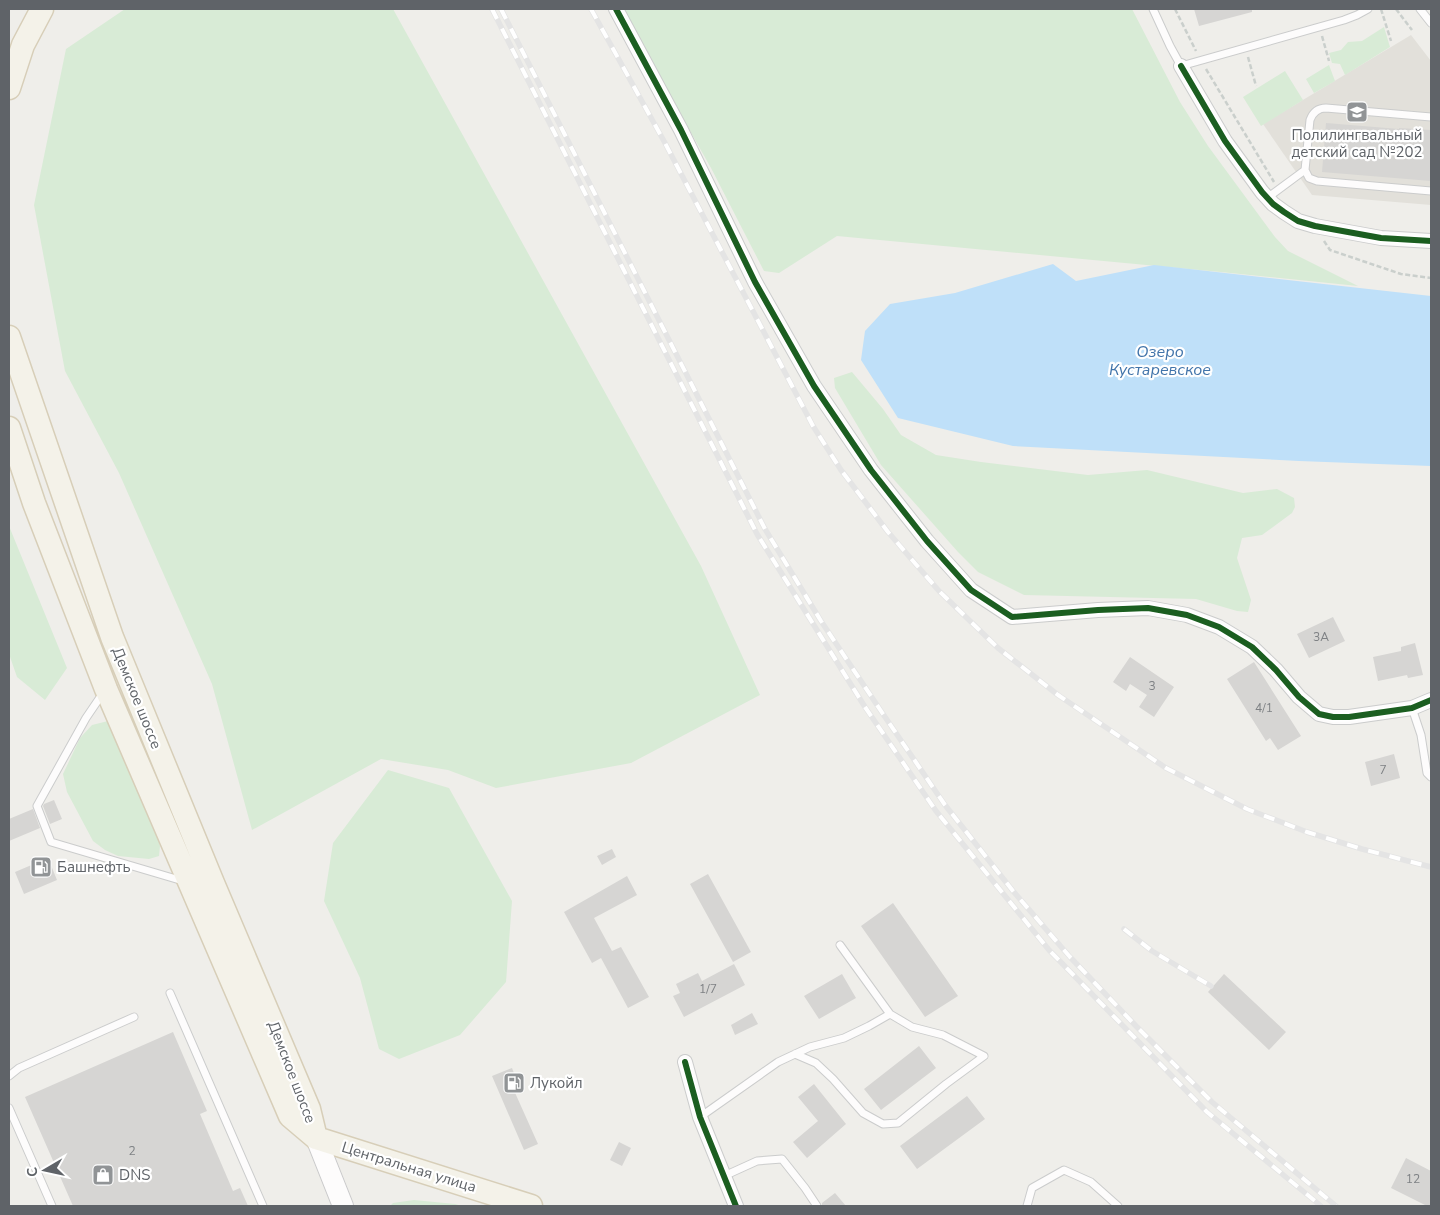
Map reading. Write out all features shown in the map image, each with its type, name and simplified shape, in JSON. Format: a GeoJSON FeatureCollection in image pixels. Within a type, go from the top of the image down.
{"type":"FeatureCollection","features":[{"type":"Feature","properties":{"kind":"main road"},"geometry":{"type":"LineString","coordinates":[[9,88],[24,45],[42,9]]}},
{"type":"Feature","properties":{"kind":"main road","name":"Демское шоссе"},"geometry":{"type":"LineString","coordinates":[[9,336],[112,637],[309,1109],[316,1138]]}},
{"type":"Feature","properties":{"kind":"main road","name":"Демское шоссе"},"geometry":{"type":"LineString","coordinates":[[9,428],[34,503],[106,689],[188,882],[290,1116],[316,1138]]}},
{"type":"Feature","properties":{"kind":"main road"},"geometry":{"type":"LineString","coordinates":[[316,1138],[343,1206]]}},
{"type":"Feature","properties":{"kind":"main road","name":"Центральная улица"},"geometry":{"type":"LineString","coordinates":[[316,1138],[531,1206]]}},
{"type":"Feature","properties":{"kind":"street"},"geometry":{"type":"LineString","coordinates":[[616,9],[681,130],[755,282],[814,386],[871,470],[927,541],[971,590],[1012,617],[1148,608],[1187,615],[1219,627],[1252,647],[1276,670],[1299,697],[1319,714],[1333,717],[1350,717],[1412,708],[1431,700]]}},
{"type":"Feature","properties":{"kind":"street"},"geometry":{"type":"LineString","coordinates":[[1181,66],[1220,134],[1267,198],[1290,216],[1298,221],[1315,226],[1381,238],[1431,241]]}},
{"type":"Feature","properties":{"kind":"street"},"geometry":{"type":"LineString","coordinates":[[685,1062],[700,1117],[736,1206]]}},
{"type":"Feature","properties":{"kind":"lane"},"geometry":{"type":"LineString","coordinates":[[1153,9],[1181,66],[1351,18],[1368,9]]}},
{"type":"Feature","properties":{"kind":"lane"},"geometry":{"type":"LineString","coordinates":[[1421,9],[1431,22]]}},
{"type":"Feature","properties":{"kind":"lane"},"geometry":{"type":"LineString","coordinates":[[1431,117],[1326,108],[1317,110],[1310,120],[1305,170],[1309,178],[1316,181],[1431,191]]}},
{"type":"Feature","properties":{"kind":"lane"},"geometry":{"type":"LineString","coordinates":[[1267,198],[1305,170]]}},
{"type":"Feature","properties":{"kind":"lane"},"geometry":{"type":"LineString","coordinates":[[106,689],[86,718],[37,806],[51,842],[188,882]]}},
{"type":"Feature","properties":{"kind":"lane"},"geometry":{"type":"LineString","coordinates":[[1412,708],[1421,735],[1427,773],[1431,777]]}},
{"type":"Feature","properties":{"kind":"lane"},"geometry":{"type":"LineString","coordinates":[[795,1054],[816,1063],[833,1078],[863,1114],[883,1124],[898,1123],[984,1056],[943,1036],[912,1027],[890,1014],[840,945]]}},
{"type":"Feature","properties":{"kind":"lane"},"geometry":{"type":"LineString","coordinates":[[170,993],[263,1206]]}},
{"type":"Feature","properties":{"kind":"lane"},"geometry":{"type":"LineString","coordinates":[[700,1117],[778,1062],[810,1047],[844,1038],[890,1014]]}},
{"type":"Feature","properties":{"kind":"lane"},"geometry":{"type":"LineString","coordinates":[[9,1076],[19,1068],[134,1017]]}},
{"type":"Feature","properties":{"kind":"lane"},"geometry":{"type":"LineString","coordinates":[[9,1108],[52,1206]]}},
{"type":"Feature","properties":{"kind":"lane"},"geometry":{"type":"LineString","coordinates":[[724,1176],[757,1161],[782,1159],[817,1206]]}},
{"type":"Feature","properties":{"kind":"lane"},"geometry":{"type":"LineString","coordinates":[[1028,1206],[1032,1188],[1064,1170],[1091,1182],[1118,1206]]}},
{"type":"Feature","properties":{"kind":"path"},"geometry":{"type":"LineString","coordinates":[[1175,9],[1201,61],[1279,190]]}},
{"type":"Feature","properties":{"kind":"path"},"geometry":{"type":"LineString","coordinates":[[1381,9],[1391,41]]}},
{"type":"Feature","properties":{"kind":"path"},"geometry":{"type":"LineString","coordinates":[[1396,9],[1412,30]]}},
{"type":"Feature","properties":{"kind":"path"},"geometry":{"type":"LineString","coordinates":[[1320,27],[1329,60]]}},
{"type":"Feature","properties":{"kind":"path"},"geometry":{"type":"LineString","coordinates":[[1245,48],[1256,86]]}},
{"type":"Feature","properties":{"kind":"path"},"geometry":{"type":"LineString","coordinates":[[1315,226],[1330,250],[1401,274],[1431,278]]}},
{"type":"Feature","properties":{"kind":"shaded area","name":"Полилингвальный детский сад №202"},"geometry":{"type":"Polygon","coordinates":[[[1411,35],[1431,61],[1431,205],[1312,195],[1263,124],[1411,35]]]}},
{"type":"Feature","properties":{"kind":"green space"},"geometry":{"type":"Polygon","coordinates":[[[125,9],[393,9],[701,566],[760,695],[631,763],[496,788],[448,770],[381,759],[252,830],[212,684],[119,473],[65,371],[34,205],[66,49],[125,9]]]}},
{"type":"Feature","properties":{"kind":"green space"},"geometry":{"type":"Polygon","coordinates":[[[621,9],[1132,9],[1180,102],[1208,146],[1275,237],[1288,251],[1358,286],[837,236],[779,273],[764,271],[711,168],[621,9]]]}},
{"type":"Feature","properties":{"kind":"green space"},"geometry":{"type":"Polygon","coordinates":[[[1384,27],[1390,47],[1345,75],[1340,64],[1332,63],[1329,53],[1341,50],[1348,42],[1362,41],[1384,27]]]}},
{"type":"Feature","properties":{"kind":"green space"},"geometry":{"type":"Polygon","coordinates":[[[1329,65],[1335,81],[1314,93],[1306,79],[1329,65]]]}},
{"type":"Feature","properties":{"kind":"green space"},"geometry":{"type":"Polygon","coordinates":[[[1285,71],[1303,100],[1261,126],[1243,97],[1285,71]]]}},
{"type":"Feature","properties":{"kind":"green space"},"geometry":{"type":"Polygon","coordinates":[[[852,372],[883,409],[901,435],[936,455],[1088,475],[1147,470],[1243,493],[1277,489],[1294,498],[1295,507],[1292,513],[1262,535],[1242,538],[1237,558],[1251,600],[1248,612],[1237,611],[1196,599],[1024,595],[978,572],[881,465],[835,388],[834,378],[852,372]]]}},
{"type":"Feature","properties":{"kind":"green space"},"geometry":{"type":"Polygon","coordinates":[[[9,526],[67,668],[45,700],[17,677],[9,654],[9,526]]]}},
{"type":"Feature","properties":{"kind":"green space"},"geometry":{"type":"Polygon","coordinates":[[[108,721],[152,817],[160,846],[159,856],[149,859],[118,856],[105,850],[93,841],[67,792],[63,774],[80,738],[92,725],[108,721]]]}},
{"type":"Feature","properties":{"kind":"green space"},"geometry":{"type":"Polygon","coordinates":[[[388,770],[449,788],[512,901],[506,982],[460,1035],[399,1059],[379,1049],[360,978],[324,901],[333,843],[388,770]]]}},
{"type":"Feature","properties":{"kind":"green space"},"geometry":{"type":"Polygon","coordinates":[[[414,1200],[462,1206],[390,1206],[393,1203],[414,1200]]]}},
{"type":"Feature","properties":{"kind":"water","name":"Озеро Кустаревское"},"geometry":{"type":"Polygon","coordinates":[[[1053,264],[1076,281],[1154,265],[1431,296],[1431,466],[1013,446],[898,418],[861,360],[865,331],[890,304],[955,293],[1053,264]]]}},
{"type":"Feature","properties":{"kind":"building"},"geometry":{"type":"Polygon","coordinates":[[[1194,9],[1252,9],[1252,12],[1199,26],[1194,9]]]}},
{"type":"Feature","properties":{"kind":"building"},"geometry":{"type":"Polygon","coordinates":[[[1326,123],[1431,130],[1431,181],[1322,172],[1326,123]]]}},
{"type":"Feature","properties":{"kind":"building"},"geometry":{"type":"Polygon","coordinates":[[[1333,617],[1345,641],[1309,658],[1297,634],[1333,617]]]}},
{"type":"Feature","properties":{"kind":"building"},"geometry":{"type":"Polygon","coordinates":[[[1415,643],[1423,675],[1408,678],[1407,675],[1378,681],[1373,657],[1401,651],[1401,647],[1415,643]]]}},
{"type":"Feature","properties":{"kind":"building"},"geometry":{"type":"Polygon","coordinates":[[[1130,657],[1174,687],[1154,717],[1139,707],[1147,695],[1130,684],[1126,691],[1113,682],[1130,657]]]}},
{"type":"Feature","properties":{"kind":"building"},"geometry":{"type":"Polygon","coordinates":[[[1254,662],[1301,736],[1278,750],[1270,738],[1266,741],[1227,679],[1254,662]]]}},
{"type":"Feature","properties":{"kind":"building"},"geometry":{"type":"Polygon","coordinates":[[[1394,754],[1400,778],[1371,786],[1365,762],[1394,754]]]}},
{"type":"Feature","properties":{"kind":"building"},"geometry":{"type":"Polygon","coordinates":[[[54,800],[62,819],[50,824],[43,806],[54,800]]]}},
{"type":"Feature","properties":{"kind":"building"},"geometry":{"type":"Polygon","coordinates":[[[33,809],[40,828],[9,841],[9,819],[33,809]]]}},
{"type":"Feature","properties":{"kind":"building"},"geometry":{"type":"Polygon","coordinates":[[[612,849],[616,857],[602,865],[597,856],[612,849]]]}},
{"type":"Feature","properties":{"kind":"building"},"geometry":{"type":"Polygon","coordinates":[[[48,858],[57,880],[24,894],[15,872],[48,858]]]}},
{"type":"Feature","properties":{"kind":"building"},"geometry":{"type":"Polygon","coordinates":[[[708,874],[751,952],[733,962],[690,884],[708,874]]]}},
{"type":"Feature","properties":{"kind":"building"},"geometry":{"type":"Polygon","coordinates":[[[627,876],[637,895],[594,918],[612,951],[621,947],[649,997],[628,1008],[601,958],[592,963],[564,912],[627,876]]]}},
{"type":"Feature","properties":{"kind":"building"},"geometry":{"type":"Polygon","coordinates":[[[893,903],[958,996],[925,1017],[861,926],[893,903]]]}},
{"type":"Feature","properties":{"kind":"building"},"geometry":{"type":"Polygon","coordinates":[[[734,964],[745,985],[684,1017],[673,996],[680,993],[676,984],[698,973],[702,981],[734,964]]]}},
{"type":"Feature","properties":{"kind":"building"},"geometry":{"type":"Polygon","coordinates":[[[842,974],[856,998],[819,1019],[804,996],[842,974]]]}},
{"type":"Feature","properties":{"kind":"building"},"geometry":{"type":"Polygon","coordinates":[[[1224,974],[1286,1032],[1269,1050],[1208,992],[1224,974]]]}},
{"type":"Feature","properties":{"kind":"building"},"geometry":{"type":"Polygon","coordinates":[[[752,1013],[758,1024],[735,1035],[731,1025],[752,1013]]]}},
{"type":"Feature","properties":{"kind":"building"},"geometry":{"type":"Polygon","coordinates":[[[173,1032],[207,1111],[200,1114],[233,1191],[240,1188],[248,1206],[73,1206],[25,1097],[173,1032]]]}},
{"type":"Feature","properties":{"kind":"building"},"geometry":{"type":"Polygon","coordinates":[[[919,1046],[936,1068],[881,1110],[864,1089],[919,1046]]]}},
{"type":"Feature","properties":{"kind":"building"},"geometry":{"type":"Polygon","coordinates":[[[512,1068],[518,1084],[512,1086],[538,1144],[524,1150],[492,1076],[512,1068]]]}},
{"type":"Feature","properties":{"kind":"building"},"geometry":{"type":"Polygon","coordinates":[[[814,1084],[846,1124],[807,1158],[793,1142],[818,1121],[798,1097],[814,1084]]]}},
{"type":"Feature","properties":{"kind":"building"},"geometry":{"type":"Polygon","coordinates":[[[967,1096],[985,1119],[917,1169],[900,1146],[967,1096]]]}},
{"type":"Feature","properties":{"kind":"building"},"geometry":{"type":"Polygon","coordinates":[[[619,1142],[631,1148],[622,1166],[610,1160],[619,1142]]]}},
{"type":"Feature","properties":{"kind":"building"},"geometry":{"type":"Polygon","coordinates":[[[1406,1158],[1431,1171],[1431,1206],[1427,1206],[1391,1188],[1406,1158]]]}},
{"type":"Feature","properties":{"kind":"building"},"geometry":{"type":"Polygon","coordinates":[[[835,1193],[846,1206],[822,1206],[822,1203],[835,1193]]]}},
{"type":"Feature","properties":{"kind":"railway"},"geometry":{"type":"LineString","coordinates":[[492,9],[757,534],[865,707],[936,811],[1049,950],[1207,1112],[1321,1206]]}},
{"type":"Feature","properties":{"kind":"railway"},"geometry":{"type":"LineString","coordinates":[[501,9],[765,529],[821,621],[945,805],[1013,891],[1070,957],[1136,1026],[1212,1102],[1336,1206]]}},
{"type":"Feature","properties":{"kind":"railway"},"geometry":{"type":"LineString","coordinates":[[591,9],[665,143],[813,426],[841,470],[888,532],[939,591],[998,648],[1058,695],[1166,768],[1247,809],[1307,832],[1431,867]]}},
{"type":"Feature","properties":{"kind":"railway"},"geometry":{"type":"LineString","coordinates":[[1124,929],[1152,951],[1211,986]]}},
{"type":"Feature","properties":{"kind":"cycle path"},"geometry":{"type":"LineString","coordinates":[[616,9],[681,130],[755,282],[814,386],[871,470],[927,541],[971,590],[1012,617],[1148,608],[1187,615],[1219,627],[1252,647],[1276,670],[1299,697],[1319,714],[1333,717],[1349,717],[1412,708],[1431,700]]}},
{"type":"Feature","properties":{"kind":"cycle path"},"geometry":{"type":"LineString","coordinates":[[1181,66],[1225,141],[1262,192],[1284,212],[1298,221],[1315,226],[1381,238],[1431,241]]}},
{"type":"Feature","properties":{"kind":"cycle path"},"geometry":{"type":"LineString","coordinates":[[685,1062],[700,1117],[736,1206]]}},
{"type":"Feature","properties":{"kind":"place","name":"Полилингвальный детский сад №202"},"geometry":{"type":"Point","coordinates":[1357,112]}},
{"type":"Feature","properties":{"kind":"place","name":"Башнефть"},"geometry":{"type":"Point","coordinates":[41,867]}},
{"type":"Feature","properties":{"kind":"place","name":"Лукойл"},"geometry":{"type":"Point","coordinates":[514,1083]}},
{"type":"Feature","properties":{"kind":"place","name":"DNS"},"geometry":{"type":"Point","coordinates":[103,1175]}}]}
